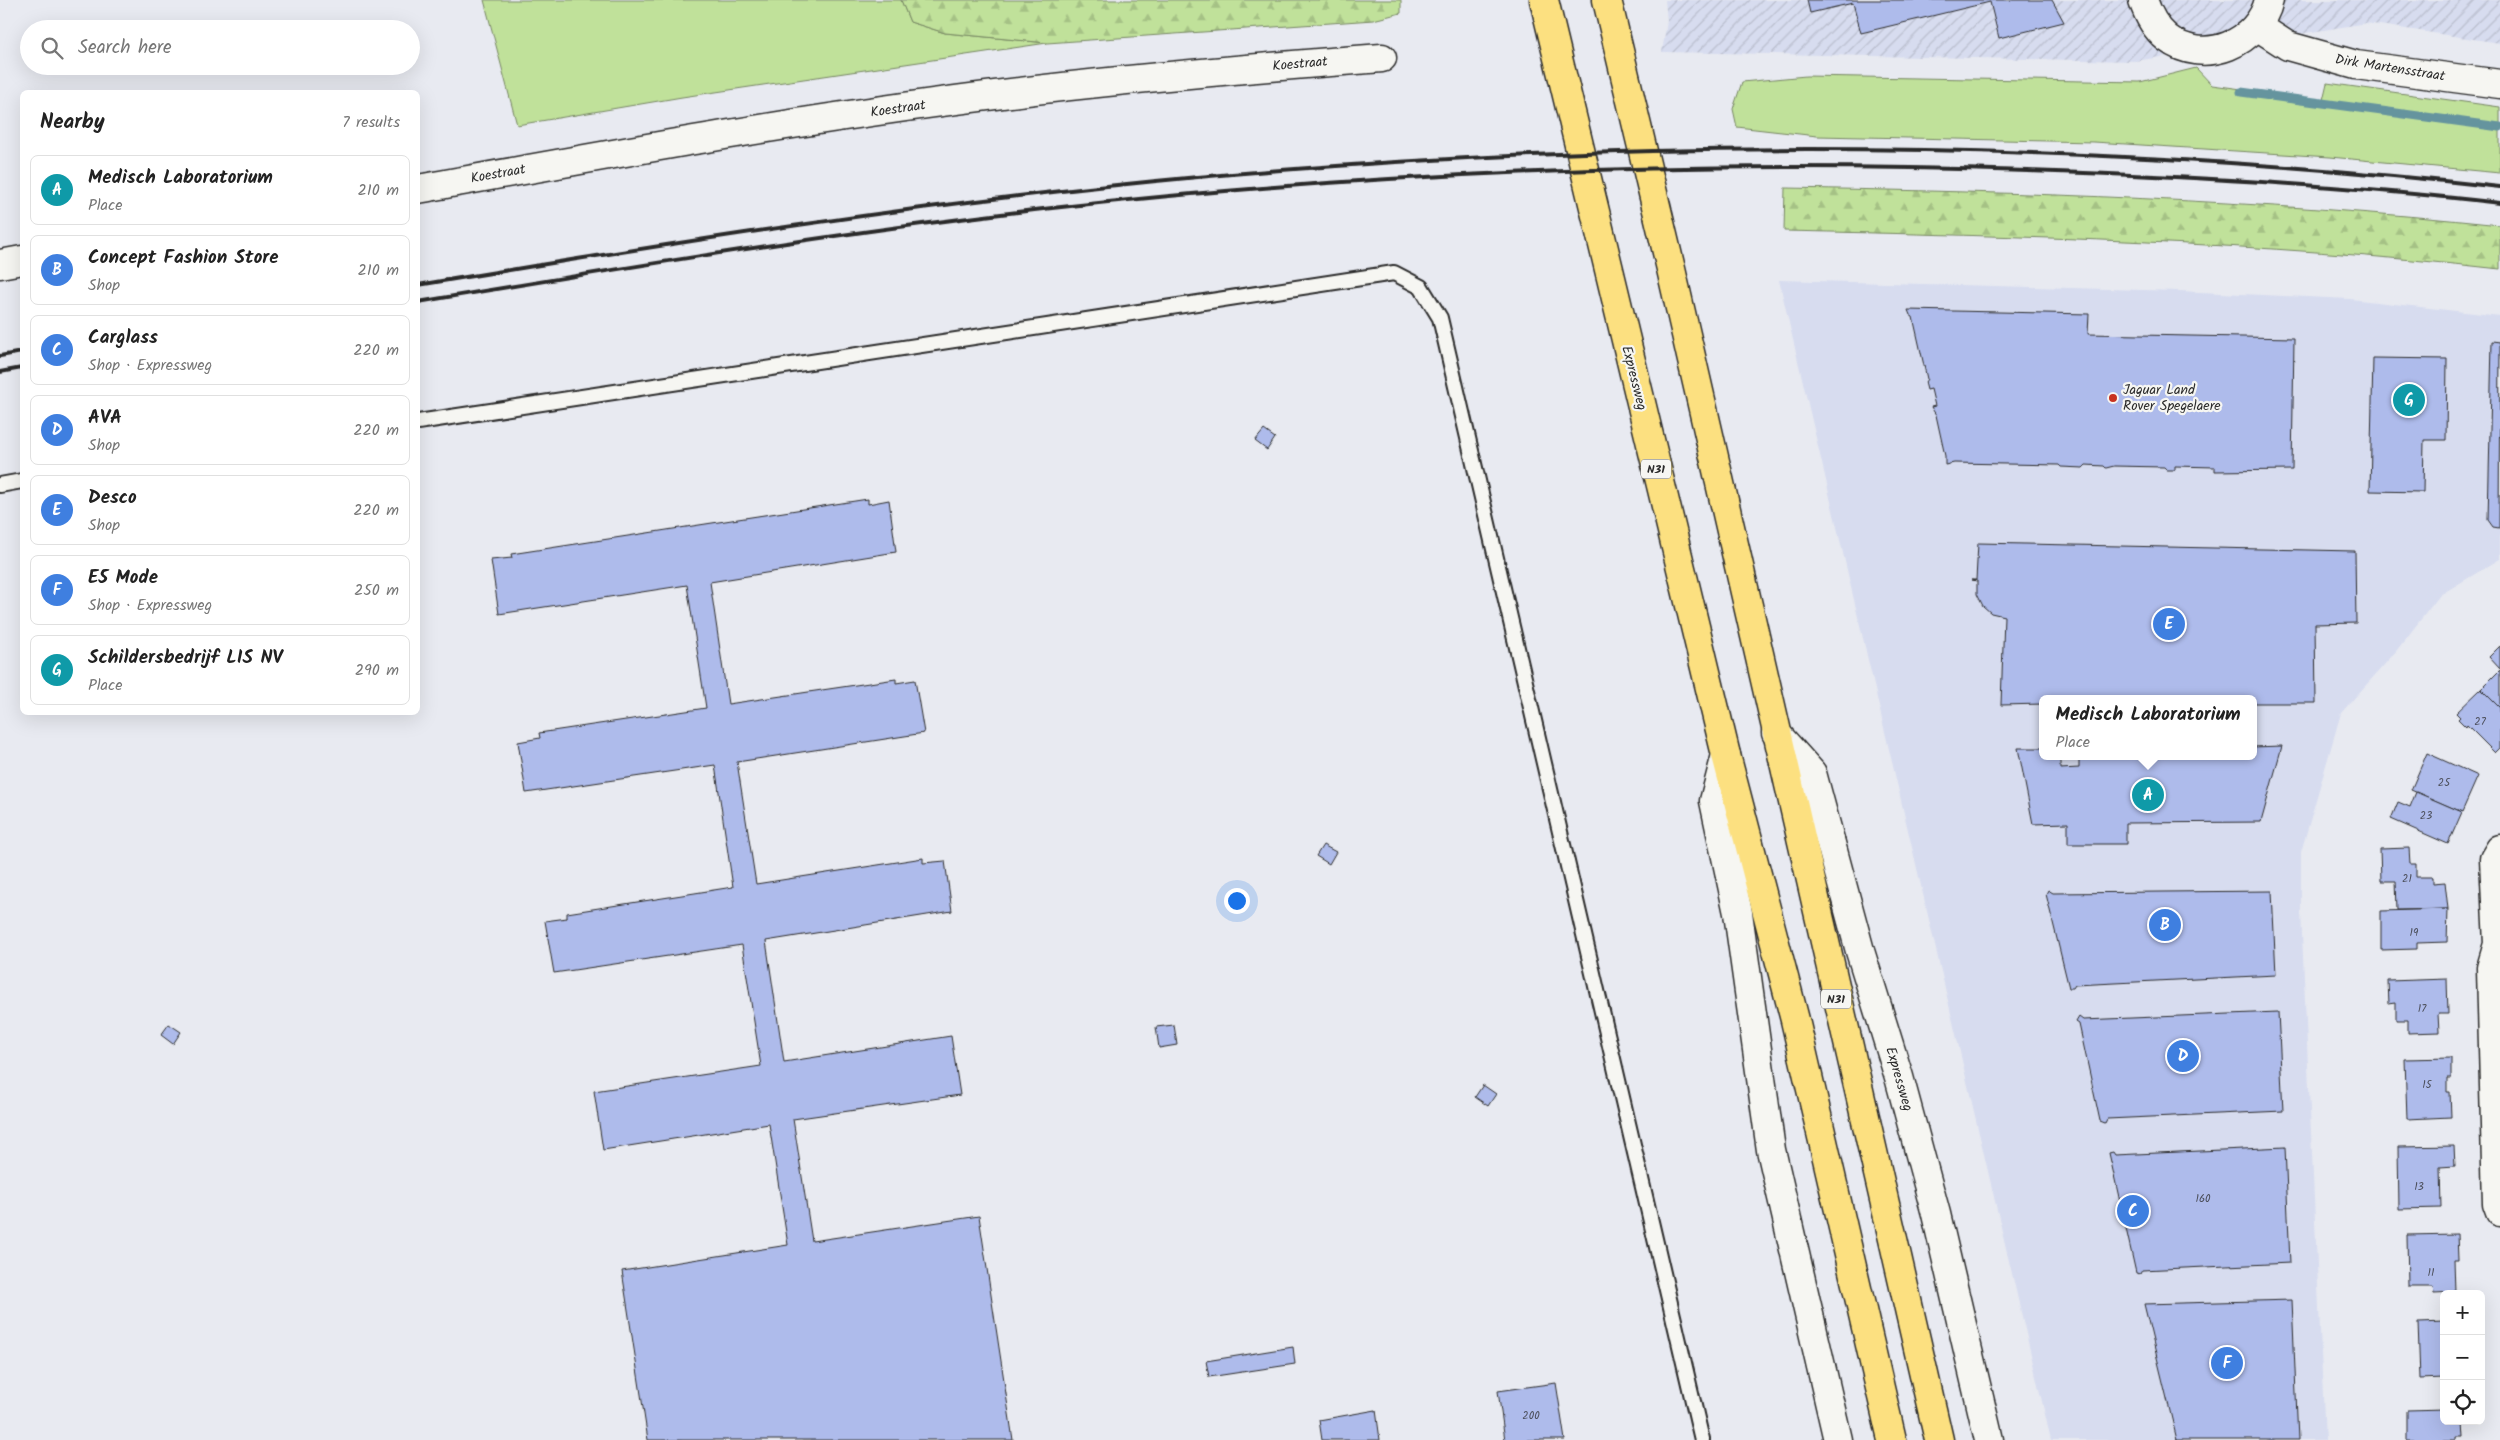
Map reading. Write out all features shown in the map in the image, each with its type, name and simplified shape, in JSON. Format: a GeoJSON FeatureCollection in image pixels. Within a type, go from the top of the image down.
{"type":"FeatureCollection","features":[{"type":"Feature","properties":{"kind":"highway","name":"Expressweg"},"geometry":{"type":"LineString","coordinates":[[1544,0],[1726,755],[1795,1020],[1892,1440]]}},
{"type":"Feature","properties":{"kind":"highway","name":"Expressweg"},"geometry":{"type":"LineString","coordinates":[[1607,0],[1673,278],[1939,1440]]}},
{"type":"Feature","properties":{"kind":"street"},"geometry":{"type":"LineString","coordinates":[[2143,0],[2148,15],[2163,34],[2183,47],[2210,51],[2231,46],[2248,35],[2257,26],[2269,0]]}},
{"type":"Feature","properties":{"kind":"street","name":"Dirk Martensstraat"},"geometry":{"type":"LineString","coordinates":[[2257,26],[2288,46],[2356,65],[2500,84]]}},
{"type":"Feature","properties":{"kind":"street","name":"Koestraat"},"geometry":{"type":"LineString","coordinates":[[420,189],[777,126],[987,96],[1230,70],[1382,58]]}},
{"type":"Feature","properties":{"kind":"street"},"geometry":{"type":"LineString","coordinates":[[0,264],[20,260]]}},
{"type":"Feature","properties":{"kind":"street","name":"Expressweg"},"geometry":{"type":"LineString","coordinates":[[1776,733],[1812,773],[1860,951],[1900,1077],[1934,1205],[1989,1440]]}},
{"type":"Feature","properties":{"kind":"street","name":"Expressweg"},"geometry":{"type":"LineString","coordinates":[[1726,755],[1714,801],[1738,913],[1771,1150],[1838,1440]]}},
{"type":"Feature","properties":{"kind":"street"},"geometry":{"type":"LineString","coordinates":[[2500,848],[2494,859],[2498,944],[2491,968],[2497,1204],[2500,1212]]}},
{"type":"Feature","properties":{"kind":"lane"},"geometry":{"type":"LineString","coordinates":[[420,422],[1394,274],[1421,287],[1440,318],[1702,1440]]}},
{"type":"Feature","properties":{"kind":"lane"},"geometry":{"type":"LineString","coordinates":[[0,485],[20,482]]}},
{"type":"Feature","properties":{"kind":"shaded area"},"geometry":{"type":"Polygon","coordinates":[[[1665,0],[2500,0],[2500,43],[2366,23],[2136,61],[1662,52],[1667,21],[1665,0]]]}},
{"type":"Feature","properties":{"kind":"shaded area"},"geometry":{"type":"Polygon","coordinates":[[[1779,280],[2179,291],[2350,299],[2500,316],[2500,559],[2440,595],[2393,655],[2341,713],[2301,852],[2301,912],[2325,1440],[2051,1440],[1779,280]]]}},
{"type":"Feature","properties":{"kind":"green space"},"geometry":{"type":"Polygon","coordinates":[[[484,0],[901,0],[910,22],[945,33],[1047,43],[682,97],[517,125],[484,0]]]}},
{"type":"Feature","properties":{"kind":"green space"},"geometry":{"type":"Polygon","coordinates":[[[901,0],[1401,0],[1401,13],[1373,20],[1047,43],[945,33],[910,22],[901,0]]]}},
{"type":"Feature","properties":{"kind":"green space"},"geometry":{"type":"Polygon","coordinates":[[[2196,68],[2212,85],[2323,100],[2327,83],[2500,107],[2500,173],[2330,157],[2094,142],[1817,136],[1737,127],[1733,109],[1742,82],[1806,76],[2140,82],[2196,68]]]}},
{"type":"Feature","properties":{"kind":"green space"},"geometry":{"type":"Polygon","coordinates":[[[1785,188],[2054,195],[2232,203],[2411,216],[2500,225],[2500,269],[2321,252],[2232,246],[2053,238],[1784,231],[1785,188]]]}},
{"type":"Feature","properties":{"kind":"building"},"geometry":{"type":"Polygon","coordinates":[[[1807,0],[2052,0],[2064,22],[1999,38],[1990,2],[1861,33],[1853,3],[1810,13],[1807,0]]]}},
{"type":"Feature","properties":{"kind":"building","name":"Jaguar Land Rover Spegelaere"},"geometry":{"type":"Polygon","coordinates":[[[1908,310],[2089,314],[2088,334],[2294,338],[2292,470],[2215,471],[2215,467],[2175,466],[2175,470],[2167,470],[2164,467],[2114,466],[2106,468],[2104,466],[2086,465],[2083,468],[2061,467],[2059,465],[1954,463],[1945,465],[1945,456],[1936,415],[1931,407],[1935,406],[1931,389],[1927,390],[1925,382],[1927,379],[1913,317],[1908,310]]]}},
{"type":"Feature","properties":{"kind":"building"},"geometry":{"type":"Polygon","coordinates":[[[2492,341],[2500,342],[2499,528],[2493,527],[2488,520],[2492,341]]]}},
{"type":"Feature","properties":{"kind":"building"},"geometry":{"type":"Polygon","coordinates":[[[2373,358],[2447,359],[2446,440],[2424,440],[2423,492],[2370,491],[2373,358]]]}},
{"type":"Feature","properties":{"kind":"building"},"geometry":{"type":"Polygon","coordinates":[[[1264,430],[1275,438],[1267,450],[1255,441],[1264,430]]]}},
{"type":"Feature","properties":{"kind":"building"},"geometry":{"type":"Polygon","coordinates":[[[868,499],[868,504],[889,500],[896,552],[710,582],[728,704],[896,679],[896,683],[915,680],[924,733],[737,762],[756,884],[923,858],[923,863],[945,861],[952,911],[766,941],[784,1062],[951,1036],[960,1095],[793,1119],[812,1241],[979,1216],[1013,1440],[648,1440],[622,1271],[788,1245],[769,1124],[603,1150],[594,1091],[761,1066],[742,945],[554,973],[545,921],[567,918],[567,913],[733,887],[715,765],[526,793],[518,742],[540,738],[539,733],[706,708],[687,585],[499,614],[491,560],[512,558],[511,554],[868,499]]]}},
{"type":"Feature","properties":{"kind":"building"},"geometry":{"type":"Polygon","coordinates":[[[1978,543],[2355,551],[2356,623],[2315,624],[2316,703],[2257,703],[2257,695],[2039,695],[2039,704],[2001,705],[2004,616],[1991,613],[1983,606],[1977,594],[1977,581],[1971,580],[1976,580],[1978,543]]]}},
{"type":"Feature","properties":{"kind":"building"},"geometry":{"type":"Polygon","coordinates":[[[2500,646],[2500,669],[2489,657],[2500,646]]]}},
{"type":"Feature","properties":{"kind":"building"},"geometry":{"type":"Polygon","coordinates":[[[2500,670],[2500,708],[2481,689],[2500,670]]]}},
{"type":"Feature","properties":{"kind":"building"},"geometry":{"type":"Polygon","coordinates":[[[2481,689],[2500,708],[2500,748],[2495,753],[2467,725],[2466,727],[2458,719],[2460,717],[2456,713],[2481,689]]]}},
{"type":"Feature","properties":{"kind":"building"},"geometry":{"type":"Polygon","coordinates":[[[2282,746],[2261,822],[2126,823],[2126,844],[2068,844],[2068,823],[2033,824],[2018,748],[2039,748],[2039,760],[2060,760],[2060,769],[2079,768],[2079,760],[2257,760],[2257,747],[2282,746]]]}},
{"type":"Feature","properties":{"kind":"building"},"geometry":{"type":"Polygon","coordinates":[[[2427,753],[2478,776],[2462,812],[2411,790],[2427,753]]]}},
{"type":"Feature","properties":{"kind":"building"},"geometry":{"type":"Polygon","coordinates":[[[2416,792],[2462,812],[2448,844],[2391,819],[2398,802],[2410,807],[2416,792]]]}},
{"type":"Feature","properties":{"kind":"building"},"geometry":{"type":"Polygon","coordinates":[[[1323,845],[1336,852],[1329,864],[1316,856],[1323,845]]]}},
{"type":"Feature","properties":{"kind":"building"},"geometry":{"type":"Polygon","coordinates":[[[2409,848],[2410,864],[2416,864],[2416,877],[2433,877],[2433,883],[2445,882],[2448,909],[2397,910],[2396,881],[2381,881],[2380,849],[2409,848]]]}},
{"type":"Feature","properties":{"kind":"building"},"geometry":{"type":"Polygon","coordinates":[[[2048,890],[2053,893],[2272,891],[2276,975],[2075,985],[2073,988],[2069,988],[2046,894],[2048,890]]]}},
{"type":"Feature","properties":{"kind":"building"},"geometry":{"type":"Polygon","coordinates":[[[2448,909],[2447,942],[2417,943],[2417,949],[2381,950],[2381,911],[2448,909]]]}},
{"type":"Feature","properties":{"kind":"building"},"geometry":{"type":"Polygon","coordinates":[[[2447,979],[2448,1014],[2438,1014],[2439,1032],[2408,1033],[2408,1020],[2396,1020],[2396,1003],[2389,1004],[2388,981],[2447,979]]]}},
{"type":"Feature","properties":{"kind":"building"},"geometry":{"type":"Polygon","coordinates":[[[2278,1012],[2283,1111],[2107,1119],[2105,1123],[2100,1121],[2079,1024],[2076,1022],[2079,1017],[2083,1020],[2278,1012]]]}},
{"type":"Feature","properties":{"kind":"building"},"geometry":{"type":"Polygon","coordinates":[[[169,1024],[181,1032],[173,1044],[161,1035],[169,1024]]]}},
{"type":"Feature","properties":{"kind":"building"},"geometry":{"type":"Polygon","coordinates":[[[1174,1025],[1177,1045],[1159,1048],[1156,1027],[1174,1025]]]}},
{"type":"Feature","properties":{"kind":"building"},"geometry":{"type":"Polygon","coordinates":[[[2451,1058],[2451,1078],[2447,1078],[2447,1092],[2450,1092],[2451,1117],[2407,1119],[2405,1059],[2451,1058]]]}},
{"type":"Feature","properties":{"kind":"building"},"geometry":{"type":"Polygon","coordinates":[[[1483,1085],[1496,1094],[1488,1106],[1475,1097],[1483,1085]]]}},
{"type":"Feature","properties":{"kind":"building"},"geometry":{"type":"Polygon","coordinates":[[[2454,1146],[2455,1166],[2440,1167],[2441,1208],[2399,1209],[2398,1147],[2454,1146]]]}},
{"type":"Feature","properties":{"kind":"building"},"geometry":{"type":"Polygon","coordinates":[[[2285,1147],[2290,1263],[2142,1270],[2140,1274],[2136,1273],[2109,1153],[2113,1152],[2115,1155],[2285,1147]]]}},
{"type":"Feature","properties":{"kind":"building"},"geometry":{"type":"Polygon","coordinates":[[[2457,1234],[2458,1260],[2454,1260],[2455,1290],[2440,1290],[2440,1293],[2434,1293],[2433,1286],[2408,1286],[2407,1235],[2457,1234]]]}},
{"type":"Feature","properties":{"kind":"building"},"geometry":{"type":"Polygon","coordinates":[[[2292,1300],[2298,1440],[2177,1440],[2144,1304],[2292,1300]]]}},
{"type":"Feature","properties":{"kind":"building"},"geometry":{"type":"Polygon","coordinates":[[[2440,1322],[2440,1378],[2420,1379],[2418,1323],[2440,1322]]]}},
{"type":"Feature","properties":{"kind":"building"},"geometry":{"type":"Polygon","coordinates":[[[1293,1347],[1295,1364],[1209,1377],[1206,1361],[1293,1347]]]}},
{"type":"Feature","properties":{"kind":"building"},"geometry":{"type":"Polygon","coordinates":[[[1556,1383],[1565,1440],[1505,1440],[1498,1391],[1556,1383]]]}},
{"type":"Feature","properties":{"kind":"building"},"geometry":{"type":"Polygon","coordinates":[[[2440,1409],[2440,1425],[2463,1425],[2464,1437],[2457,1437],[2457,1440],[2407,1440],[2407,1410],[2440,1409]]]}},
{"type":"Feature","properties":{"kind":"building"},"geometry":{"type":"Polygon","coordinates":[[[1376,1410],[1380,1440],[1322,1440],[1319,1420],[1376,1410]]]}},
{"type":"Feature","properties":{"kind":"waterway"},"geometry":{"type":"LineString","coordinates":[[2241,92],[2500,127]]}},
{"type":"Feature","properties":{"kind":"railway"},"geometry":{"type":"LineString","coordinates":[[420,285],[710,238],[1002,198],[1198,177],[1360,164],[1523,155],[1686,150],[1849,149],[2013,152],[2338,171],[2500,187]]}},
{"type":"Feature","properties":{"kind":"railway"},"geometry":{"type":"LineString","coordinates":[[420,302],[734,251],[972,217],[1295,185],[1539,172],[1784,167],[2028,171],[2323,186],[2500,203]]}},
{"type":"Feature","properties":{"kind":"railway"},"geometry":{"type":"LineString","coordinates":[[0,356],[20,352]]}},
{"type":"Feature","properties":{"kind":"railway"},"geometry":{"type":"LineString","coordinates":[[0,372],[20,368]]}},
{"type":"Feature","properties":{"kind":"place","name":"Jaguar Land Rover Spegelaere"},"geometry":{"type":"Point","coordinates":[2113,398]}},
{"type":"Feature","properties":{"kind":"place","name":"Schildersbedrijf LIS NV"},"geometry":{"type":"Point","coordinates":[2409,400]}},
{"type":"Feature","properties":{"kind":"place","name":"Desco"},"geometry":{"type":"Point","coordinates":[2169,624]}},
{"type":"Feature","properties":{"kind":"place","name":"Medisch Laboratorium"},"geometry":{"type":"Point","coordinates":[2148,795]}},
{"type":"Feature","properties":{"kind":"place","name":"Concept Fashion Store"},"geometry":{"type":"Point","coordinates":[2165,925]}},
{"type":"Feature","properties":{"kind":"place","name":"AVA"},"geometry":{"type":"Point","coordinates":[2183,1056]}},
{"type":"Feature","properties":{"kind":"place","name":"Carglass"},"geometry":{"type":"Point","coordinates":[2133,1211]}},
{"type":"Feature","properties":{"kind":"place","name":"E5 Mode"},"geometry":{"type":"Point","coordinates":[2227,1363]}}]}
